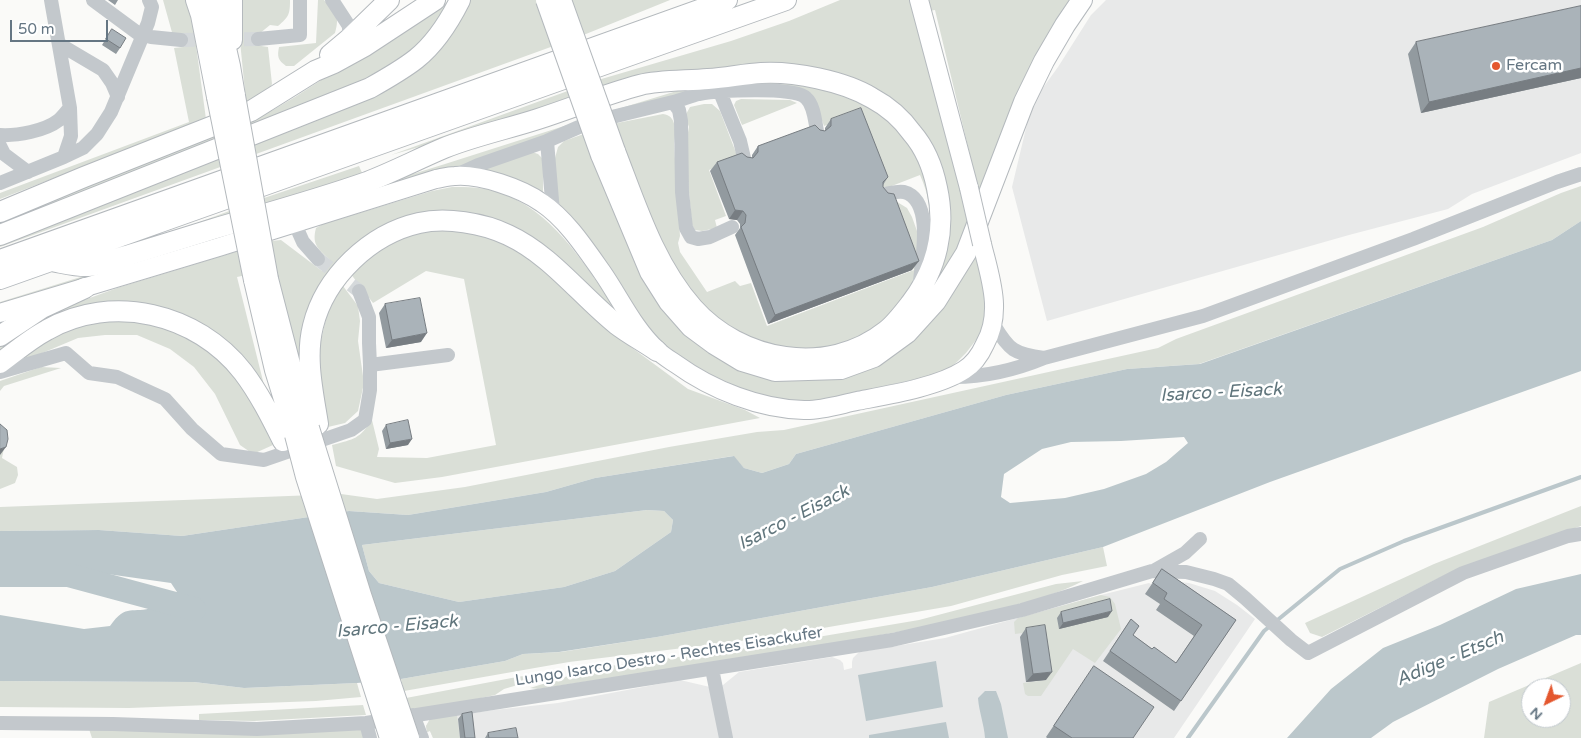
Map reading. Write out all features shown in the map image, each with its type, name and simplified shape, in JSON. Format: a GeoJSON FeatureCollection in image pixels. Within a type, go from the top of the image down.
{"type":"FeatureCollection","features":[{"type":"Feature","properties":{"kind":"highway"},"geometry":{"type":"LineString","coordinates":[[196,0],[226,96],[261,280],[275,370],[301,432],[314,473],[390,738]]}},
{"type":"Feature","properties":{"kind":"highway"},"geometry":{"type":"LineString","coordinates":[[214,0],[230,66]]}},
{"type":"Feature","properties":{"kind":"highway"},"geometry":{"type":"LineString","coordinates":[[226,96],[232,49],[232,0]]}},
{"type":"Feature","properties":{"kind":"highway"},"geometry":{"type":"LineString","coordinates":[[315,71],[389,0]]}},
{"type":"Feature","properties":{"kind":"highway"},"geometry":{"type":"LineString","coordinates":[[0,212],[251,111],[315,71],[365,46],[435,0]]}},
{"type":"Feature","properties":{"kind":"highway"},"geometry":{"type":"LineString","coordinates":[[0,235],[370,88],[417,58],[438,36],[452,17],[460,0]]}},
{"type":"Feature","properties":{"kind":"highway"},"geometry":{"type":"LineString","coordinates":[[51,261],[90,266],[143,251],[343,190],[447,147],[539,119],[643,84],[763,73],[796,74],[829,82],[871,97],[897,116],[914,135],[927,157],[934,175],[941,220],[938,247],[929,274],[918,293],[887,331],[867,343],[841,353],[827,357],[804,359],[761,352],[737,343],[714,328],[693,309],[672,281],[656,252],[608,153],[546,0]]}},
{"type":"Feature","properties":{"kind":"highway"},"geometry":{"type":"LineString","coordinates":[[561,0],[608,153],[650,272],[669,302],[691,327],[742,361],[775,371],[842,369],[874,357],[907,333],[936,301],[966,254],[1024,102],[1044,60],[1082,0]]}},
{"type":"Feature","properties":{"kind":"highway"},"geometry":{"type":"LineString","coordinates":[[0,260],[727,0]]}},
{"type":"Feature","properties":{"kind":"highway"},"geometry":{"type":"LineString","coordinates":[[0,279],[786,0]]}},
{"type":"Feature","properties":{"kind":"highway"},"geometry":{"type":"LineString","coordinates":[[410,738],[361,595],[314,473],[301,432],[310,379],[312,328],[318,309],[331,285],[362,252],[384,237],[397,231],[420,223],[446,221],[476,223],[508,234],[535,251],[616,324],[657,351]]}},
{"type":"Feature","properties":{"kind":"highway"},"geometry":{"type":"LineString","coordinates":[[0,336],[42,308],[86,288]]}},
{"type":"Feature","properties":{"kind":"highway"},"geometry":{"type":"LineString","coordinates":[[2,364],[47,329],[76,318],[113,311],[146,313],[178,322],[193,329],[210,341],[229,356],[242,370],[254,388],[301,432]]}},
{"type":"Feature","properties":{"kind":"main road"},"geometry":{"type":"LineString","coordinates":[[0,313],[295,224],[436,179],[455,176],[486,179],[512,187],[542,203],[574,235],[602,271],[637,326],[657,351],[694,377],[732,395],[774,406],[805,410],[896,393],[954,377],[972,365],[985,345],[994,325],[995,306],[969,188],[920,5]]}},
{"type":"Feature","properties":{"kind":"street"},"geometry":{"type":"LineString","coordinates":[[51,0],[70,108],[71,136],[64,158]]}},
{"type":"Feature","properties":{"kind":"street"},"geometry":{"type":"LineString","coordinates":[[94,0],[143,36],[181,40]]}},
{"type":"Feature","properties":{"kind":"street"},"geometry":{"type":"LineString","coordinates":[[0,183],[64,158],[83,148],[97,134],[118,97],[143,36],[152,6],[149,0]]}},
{"type":"Feature","properties":{"kind":"street"},"geometry":{"type":"LineString","coordinates":[[258,39],[300,35],[300,0]]}},
{"type":"Feature","properties":{"kind":"street"},"geometry":{"type":"LineString","coordinates":[[332,0],[349,26],[349,39]]}},
{"type":"Feature","properties":{"kind":"street"},"geometry":{"type":"LineString","coordinates":[[59,44],[103,70],[112,83],[118,97]]}},
{"type":"Feature","properties":{"kind":"street"},"geometry":{"type":"LineString","coordinates":[[455,176],[478,165],[548,142],[588,125],[700,94],[776,90],[797,92],[806,98],[811,106],[817,131]]}},
{"type":"Feature","properties":{"kind":"street"},"geometry":{"type":"LineString","coordinates":[[720,92],[740,141],[744,158]]}},
{"type":"Feature","properties":{"kind":"street"},"geometry":{"type":"LineString","coordinates":[[673,102],[678,110],[681,121],[682,192],[686,228],[691,237],[698,240],[732,227]]}},
{"type":"Feature","properties":{"kind":"street"},"geometry":{"type":"LineString","coordinates":[[0,134],[13,136],[37,130],[57,121],[70,108]]}},
{"type":"Feature","properties":{"kind":"street"},"geometry":{"type":"LineString","coordinates":[[548,142],[553,212]]}},
{"type":"Feature","properties":{"kind":"street"},"geometry":{"type":"LineString","coordinates":[[0,146],[4,154],[28,172]]}},
{"type":"Feature","properties":{"kind":"street"},"geometry":{"type":"LineString","coordinates":[[954,377],[976,377],[1023,367],[1044,358],[1203,316],[1413,239],[1581,174]]}},
{"type":"Feature","properties":{"kind":"street"},"geometry":{"type":"LineString","coordinates":[[885,194],[906,193],[916,201],[923,216],[924,234],[918,293]]}},
{"type":"Feature","properties":{"kind":"street"},"geometry":{"type":"LineString","coordinates":[[295,224],[303,242],[318,258]]}},
{"type":"Feature","properties":{"kind":"street"},"geometry":{"type":"LineString","coordinates":[[2,364],[66,353],[89,373],[117,377],[165,399],[192,429],[221,454],[264,460],[351,430],[365,420],[370,390],[370,317],[359,291]]}},
{"type":"Feature","properties":{"kind":"street"},"geometry":{"type":"LineString","coordinates":[[994,325],[1002,339],[1012,349],[1024,356],[1044,358]]}},
{"type":"Feature","properties":{"kind":"street"},"geometry":{"type":"LineString","coordinates":[[370,365],[448,355]]}},
{"type":"Feature","properties":{"kind":"street","name":"Lungo Isarco Destro - Rechtes Eisackufer"},"geometry":{"type":"LineString","coordinates":[[0,724],[113,724],[257,729],[366,723],[892,640],[1022,610],[1152,572],[1186,572],[1228,584],[1290,640],[1308,653],[1462,574],[1568,536],[1581,534]]}},
{"type":"Feature","properties":{"kind":"street"},"geometry":{"type":"LineString","coordinates":[[1152,572],[1184,553],[1200,539]]}},
{"type":"Feature","properties":{"kind":"street"},"geometry":{"type":"LineString","coordinates":[[712,669],[726,738]]}},
{"type":"Feature","properties":{"kind":"street"},"geometry":{"type":"LineString","coordinates":[[413,715],[422,738]]}},
{"type":"Feature","properties":{"kind":"street"},"geometry":{"type":"LineString","coordinates":[[366,723],[370,738]]}},
{"type":"Feature","properties":{"kind":"shaded area"},"geometry":{"type":"Polygon","coordinates":[[[163,0],[187,0],[192,16],[206,119],[0,199],[0,193],[189,122],[174,48],[183,47],[185,36],[173,36],[163,0]]]}},
{"type":"Feature","properties":{"kind":"shaded area"},"geometry":{"type":"Polygon","coordinates":[[[236,0],[290,0],[287,18],[282,23],[278,26],[270,25],[259,34],[254,34],[255,45],[268,47],[272,84],[264,93],[246,102],[236,0]]]}},
{"type":"Feature","properties":{"kind":"shaded area"},"geometry":{"type":"Polygon","coordinates":[[[318,0],[324,0],[336,15],[335,33],[294,66],[286,66],[279,58],[279,47],[316,43],[318,0]]]}},
{"type":"Feature","properties":{"kind":"shaded area"},"geometry":{"type":"Polygon","coordinates":[[[467,0],[670,0],[581,36],[0,247],[0,240],[386,87],[467,0]]]}},
{"type":"Feature","properties":{"kind":"shaded area"},"geometry":{"type":"Polygon","coordinates":[[[840,0],[1075,0],[969,230],[934,292],[928,290],[939,173],[869,90],[732,70],[653,72],[539,113],[391,155],[598,80],[731,41],[789,21],[840,0]],[[935,10],[916,13],[966,214],[977,184],[935,10]]]}},
{"type":"Feature","properties":{"kind":"shaded area","name":"Fercam"},"geometry":{"type":"Polygon","coordinates":[[[1106,0],[1581,0],[1581,153],[1472,194],[1448,209],[1349,235],[1047,321],[1012,187],[1032,103],[1058,67],[1091,15],[1106,0]]]}},
{"type":"Feature","properties":{"kind":"shaded area"},"geometry":{"type":"Polygon","coordinates":[[[452,1],[433,34],[390,71],[0,226],[0,221],[204,140],[273,110],[380,42],[452,1]]]}},
{"type":"Feature","properties":{"kind":"shaded area"},"geometry":{"type":"Polygon","coordinates":[[[803,81],[837,90],[878,110],[908,139],[934,194],[930,229],[928,202],[920,175],[884,189],[856,114],[824,126],[814,98],[719,89],[0,310],[0,302],[680,90],[699,85],[803,81]]]}},
{"type":"Feature","properties":{"kind":"shaded area"},"geometry":{"type":"Polygon","coordinates":[[[741,99],[790,100],[797,103],[742,125],[734,105],[736,101],[741,99]]]}},
{"type":"Feature","properties":{"kind":"shaded area"},"geometry":{"type":"Polygon","coordinates":[[[712,104],[720,111],[738,158],[709,170],[726,216],[715,220],[717,228],[702,231],[695,230],[692,225],[685,148],[689,127],[685,116],[690,107],[712,104]]]}},
{"type":"Feature","properties":{"kind":"shaded area"},"geometry":{"type":"Polygon","coordinates":[[[663,114],[671,118],[675,130],[674,144],[680,236],[678,243],[680,252],[707,292],[735,281],[740,286],[751,283],[767,326],[914,270],[889,200],[894,200],[907,208],[917,231],[918,251],[913,291],[866,340],[816,354],[683,326],[856,370],[974,242],[988,310],[982,332],[966,353],[950,368],[930,376],[819,401],[800,402],[771,398],[745,390],[686,362],[649,330],[555,201],[555,158],[558,147],[564,141],[612,124],[663,114]]]}},
{"type":"Feature","properties":{"kind":"shaded area"},"geometry":{"type":"Polygon","coordinates":[[[532,152],[538,154],[543,159],[543,198],[474,172],[532,152]]]}},
{"type":"Feature","properties":{"kind":"shaded area"},"geometry":{"type":"Polygon","coordinates":[[[359,166],[363,175],[165,235],[264,198],[359,166]]]}},
{"type":"Feature","properties":{"kind":"shaded area"},"geometry":{"type":"Polygon","coordinates":[[[1581,186],[1581,221],[1552,240],[1199,364],[1127,369],[1006,395],[796,454],[789,464],[762,473],[744,468],[733,456],[595,478],[546,492],[408,515],[349,511],[182,536],[99,530],[0,531],[0,507],[341,494],[377,499],[465,487],[669,447],[757,432],[784,430],[1158,348],[1176,339],[1483,227],[1581,186]]]}},
{"type":"Feature","properties":{"kind":"shaded area"},"geometry":{"type":"Polygon","coordinates":[[[452,187],[493,190],[517,200],[534,211],[564,239],[590,271],[613,305],[609,309],[566,272],[442,217],[351,255],[298,368],[275,269],[237,277],[265,389],[229,349],[117,305],[0,354],[0,345],[40,316],[120,287],[271,241],[281,240],[322,271],[331,261],[316,243],[316,228],[323,224],[432,191],[452,187]]]}},
{"type":"Feature","properties":{"kind":"shaded area"},"geometry":{"type":"Polygon","coordinates":[[[466,230],[514,247],[541,267],[631,347],[688,389],[745,410],[760,418],[442,477],[395,483],[336,466],[332,445],[360,435],[372,420],[379,449],[377,457],[427,458],[496,445],[464,279],[426,271],[373,303],[350,273],[379,247],[421,231],[466,230]]]}},
{"type":"Feature","properties":{"kind":"shaded area"},"geometry":{"type":"Polygon","coordinates":[[[343,286],[358,306],[360,321],[358,341],[364,383],[358,411],[345,423],[328,427],[318,375],[318,353],[334,295],[343,286]]]}},
{"type":"Feature","properties":{"kind":"shaded area"},"geometry":{"type":"Polygon","coordinates":[[[97,318],[153,320],[208,346],[247,390],[273,445],[253,454],[240,445],[215,394],[194,367],[170,349],[137,335],[105,335],[78,338],[9,367],[47,336],[97,318]]]}},
{"type":"Feature","properties":{"kind":"shaded area"},"geometry":{"type":"Polygon","coordinates":[[[41,367],[61,368],[4,386],[0,391],[0,381],[41,367]]]}},
{"type":"Feature","properties":{"kind":"shaded area"},"geometry":{"type":"Polygon","coordinates":[[[0,429],[5,443],[2,458],[17,467],[18,475],[15,483],[0,489],[0,429]]]}},
{"type":"Feature","properties":{"kind":"shaded area"},"geometry":{"type":"Polygon","coordinates":[[[1581,506],[1581,526],[1457,569],[1322,637],[1310,633],[1305,623],[1434,564],[1581,506]]]}},
{"type":"Feature","properties":{"kind":"shaded area"},"geometry":{"type":"Polygon","coordinates":[[[647,510],[664,511],[673,520],[671,532],[615,571],[564,587],[459,602],[379,583],[369,571],[362,545],[647,510]]]}},
{"type":"Feature","properties":{"kind":"shaded area"},"geometry":{"type":"Polygon","coordinates":[[[1103,547],[1107,566],[1062,575],[951,606],[765,638],[569,662],[404,691],[401,679],[505,661],[523,654],[561,652],[657,637],[932,587],[1103,547]]]}},
{"type":"Feature","properties":{"kind":"shaded area"},"geometry":{"type":"Polygon","coordinates":[[[1154,580],[1165,587],[1170,581],[1189,583],[1215,591],[1255,619],[1174,738],[433,738],[430,731],[427,732],[426,726],[430,719],[558,703],[680,680],[716,687],[723,685],[739,672],[832,657],[843,663],[844,670],[852,668],[853,658],[859,652],[945,638],[1101,595],[1151,584],[1154,580]]]}},
{"type":"Feature","properties":{"kind":"shaded area"},"geometry":{"type":"Polygon","coordinates":[[[1083,581],[1056,593],[1027,602],[970,617],[911,629],[656,671],[538,689],[530,688],[594,668],[770,645],[919,620],[1056,584],[1083,581]]]}},
{"type":"Feature","properties":{"kind":"shaded area"},"geometry":{"type":"Polygon","coordinates":[[[1101,595],[1110,597],[1115,604],[1121,629],[1095,663],[1073,649],[1041,696],[1028,696],[1025,694],[1023,683],[1046,680],[1038,631],[1015,634],[1014,622],[1018,618],[1101,595]]]}},
{"type":"Feature","properties":{"kind":"shaded area"},"geometry":{"type":"Polygon","coordinates":[[[1581,663],[1581,738],[1484,738],[1489,702],[1521,688],[1521,728],[1571,728],[1571,678],[1546,678],[1581,663]]]}},
{"type":"Feature","properties":{"kind":"shaded area"},"geometry":{"type":"Polygon","coordinates":[[[561,670],[561,672],[504,689],[495,695],[463,702],[409,710],[406,698],[517,677],[561,670]]]}},
{"type":"Feature","properties":{"kind":"shaded area"},"geometry":{"type":"Polygon","coordinates":[[[0,681],[194,682],[244,688],[357,683],[361,697],[316,701],[129,708],[0,707],[0,681]]]}},
{"type":"Feature","properties":{"kind":"shaded area"},"geometry":{"type":"Polygon","coordinates":[[[363,705],[366,715],[254,721],[199,720],[199,714],[363,705]]]}},
{"type":"Feature","properties":{"kind":"shaded area"},"geometry":{"type":"Polygon","coordinates":[[[457,715],[460,738],[433,738],[430,731],[427,732],[426,726],[430,719],[457,715]]]}},
{"type":"Feature","properties":{"kind":"shaded area"},"geometry":{"type":"Polygon","coordinates":[[[362,728],[368,738],[92,738],[89,729],[362,728]]]}},
{"type":"Feature","properties":{"kind":"water"},"geometry":{"type":"Polygon","coordinates":[[[1581,221],[1581,371],[1270,482],[1103,547],[932,587],[657,637],[559,652],[523,654],[505,661],[401,679],[244,688],[194,682],[0,681],[0,615],[84,629],[110,626],[121,614],[130,610],[157,606],[177,592],[171,583],[72,569],[0,570],[0,531],[99,530],[182,536],[349,511],[408,515],[546,492],[595,478],[734,456],[744,468],[762,473],[789,464],[796,454],[1006,395],[1127,369],[1200,364],[1552,240],[1581,221]],[[1184,437],[1071,442],[1042,449],[1004,474],[1001,497],[1010,503],[1065,498],[1104,489],[1146,474],[1166,462],[1188,443],[1184,437]],[[647,510],[362,545],[369,571],[379,583],[459,602],[564,587],[615,571],[671,532],[673,520],[664,511],[647,510]]]}},
{"type":"Feature","properties":{"kind":"water","name":"Adige - Etsch"},"geometry":{"type":"Polygon","coordinates":[[[1581,574],[1581,635],[1576,635],[1498,669],[1393,722],[1371,738],[1287,738],[1331,689],[1383,648],[1440,625],[1516,589],[1581,574]]]}},
{"type":"Feature","properties":{"kind":"water"},"geometry":{"type":"Polygon","coordinates":[[[936,661],[943,707],[866,721],[858,675],[936,661]]]}},
{"type":"Feature","properties":{"kind":"water"},"geometry":{"type":"Polygon","coordinates":[[[985,691],[996,691],[1001,704],[1008,738],[985,738],[978,698],[985,691]]]}},
{"type":"Feature","properties":{"kind":"water"},"geometry":{"type":"Polygon","coordinates":[[[946,722],[949,738],[869,738],[869,735],[946,722]]]}},
{"type":"Feature","properties":{"kind":"building","name":"Fercam"},"geometry":{"type":"Polygon","coordinates":[[[1581,6],[1581,68],[1429,102],[1416,42],[1581,6]]]}},
{"type":"Feature","properties":{"kind":"building"},"geometry":{"type":"Polygon","coordinates":[[[112,29],[126,38],[120,48],[106,39],[112,29]]]}},
{"type":"Feature","properties":{"kind":"building"},"geometry":{"type":"Polygon","coordinates":[[[861,108],[888,177],[883,182],[883,187],[888,193],[894,194],[919,261],[775,315],[741,227],[745,223],[746,215],[743,211],[735,210],[717,162],[742,153],[747,157],[753,158],[758,152],[758,146],[815,125],[820,130],[825,131],[831,126],[831,119],[861,108]]]}},
{"type":"Feature","properties":{"kind":"building"},"geometry":{"type":"Polygon","coordinates":[[[420,298],[427,333],[392,340],[385,304],[420,298]]]}},
{"type":"Feature","properties":{"kind":"building"},"geometry":{"type":"Polygon","coordinates":[[[408,420],[412,439],[390,443],[386,425],[408,420]]]}},
{"type":"Feature","properties":{"kind":"building"},"geometry":{"type":"Polygon","coordinates":[[[0,424],[7,430],[8,439],[6,447],[0,449],[0,424]]]}},
{"type":"Feature","properties":{"kind":"building"},"geometry":{"type":"Polygon","coordinates":[[[1162,569],[1236,620],[1181,701],[1110,651],[1131,619],[1139,626],[1133,635],[1176,663],[1202,625],[1164,599],[1167,593],[1153,583],[1162,569]]]}},
{"type":"Feature","properties":{"kind":"building"},"geometry":{"type":"Polygon","coordinates":[[[1110,599],[1112,611],[1063,623],[1061,612],[1110,599]]]}},
{"type":"Feature","properties":{"kind":"building"},"geometry":{"type":"Polygon","coordinates":[[[1045,625],[1052,672],[1033,674],[1026,628],[1045,625]]]}},
{"type":"Feature","properties":{"kind":"building"},"geometry":{"type":"Polygon","coordinates":[[[1094,666],[1154,707],[1133,738],[1072,738],[1054,726],[1094,666]]]}},
{"type":"Feature","properties":{"kind":"building"},"geometry":{"type":"Polygon","coordinates":[[[472,712],[475,738],[465,738],[462,714],[472,712]]]}},
{"type":"Feature","properties":{"kind":"building"},"geometry":{"type":"Polygon","coordinates":[[[516,728],[518,738],[489,738],[488,733],[516,728]]]}},
{"type":"Feature","properties":{"kind":"waterway"},"geometry":{"type":"LineString","coordinates":[[1188,738],[1264,631],[1340,569],[1404,541],[1581,477]]}},
{"type":"Feature","properties":{"kind":"waterway","name":"Isarco - Eisack"},"geometry":{"type":"LineString","coordinates":[[0,575],[68,575],[194,609]]}},
{"type":"Feature","properties":{"kind":"tunnel"},"geometry":{"type":"LineString","coordinates":[[181,40],[258,39]]}},
{"type":"Feature","properties":{"kind":"tunnel"},"geometry":{"type":"LineString","coordinates":[[318,259],[359,291]]}},
{"type":"Feature","properties":{"kind":"place","name":"Fercam"},"geometry":{"type":"Point","coordinates":[1496,66]}}]}
